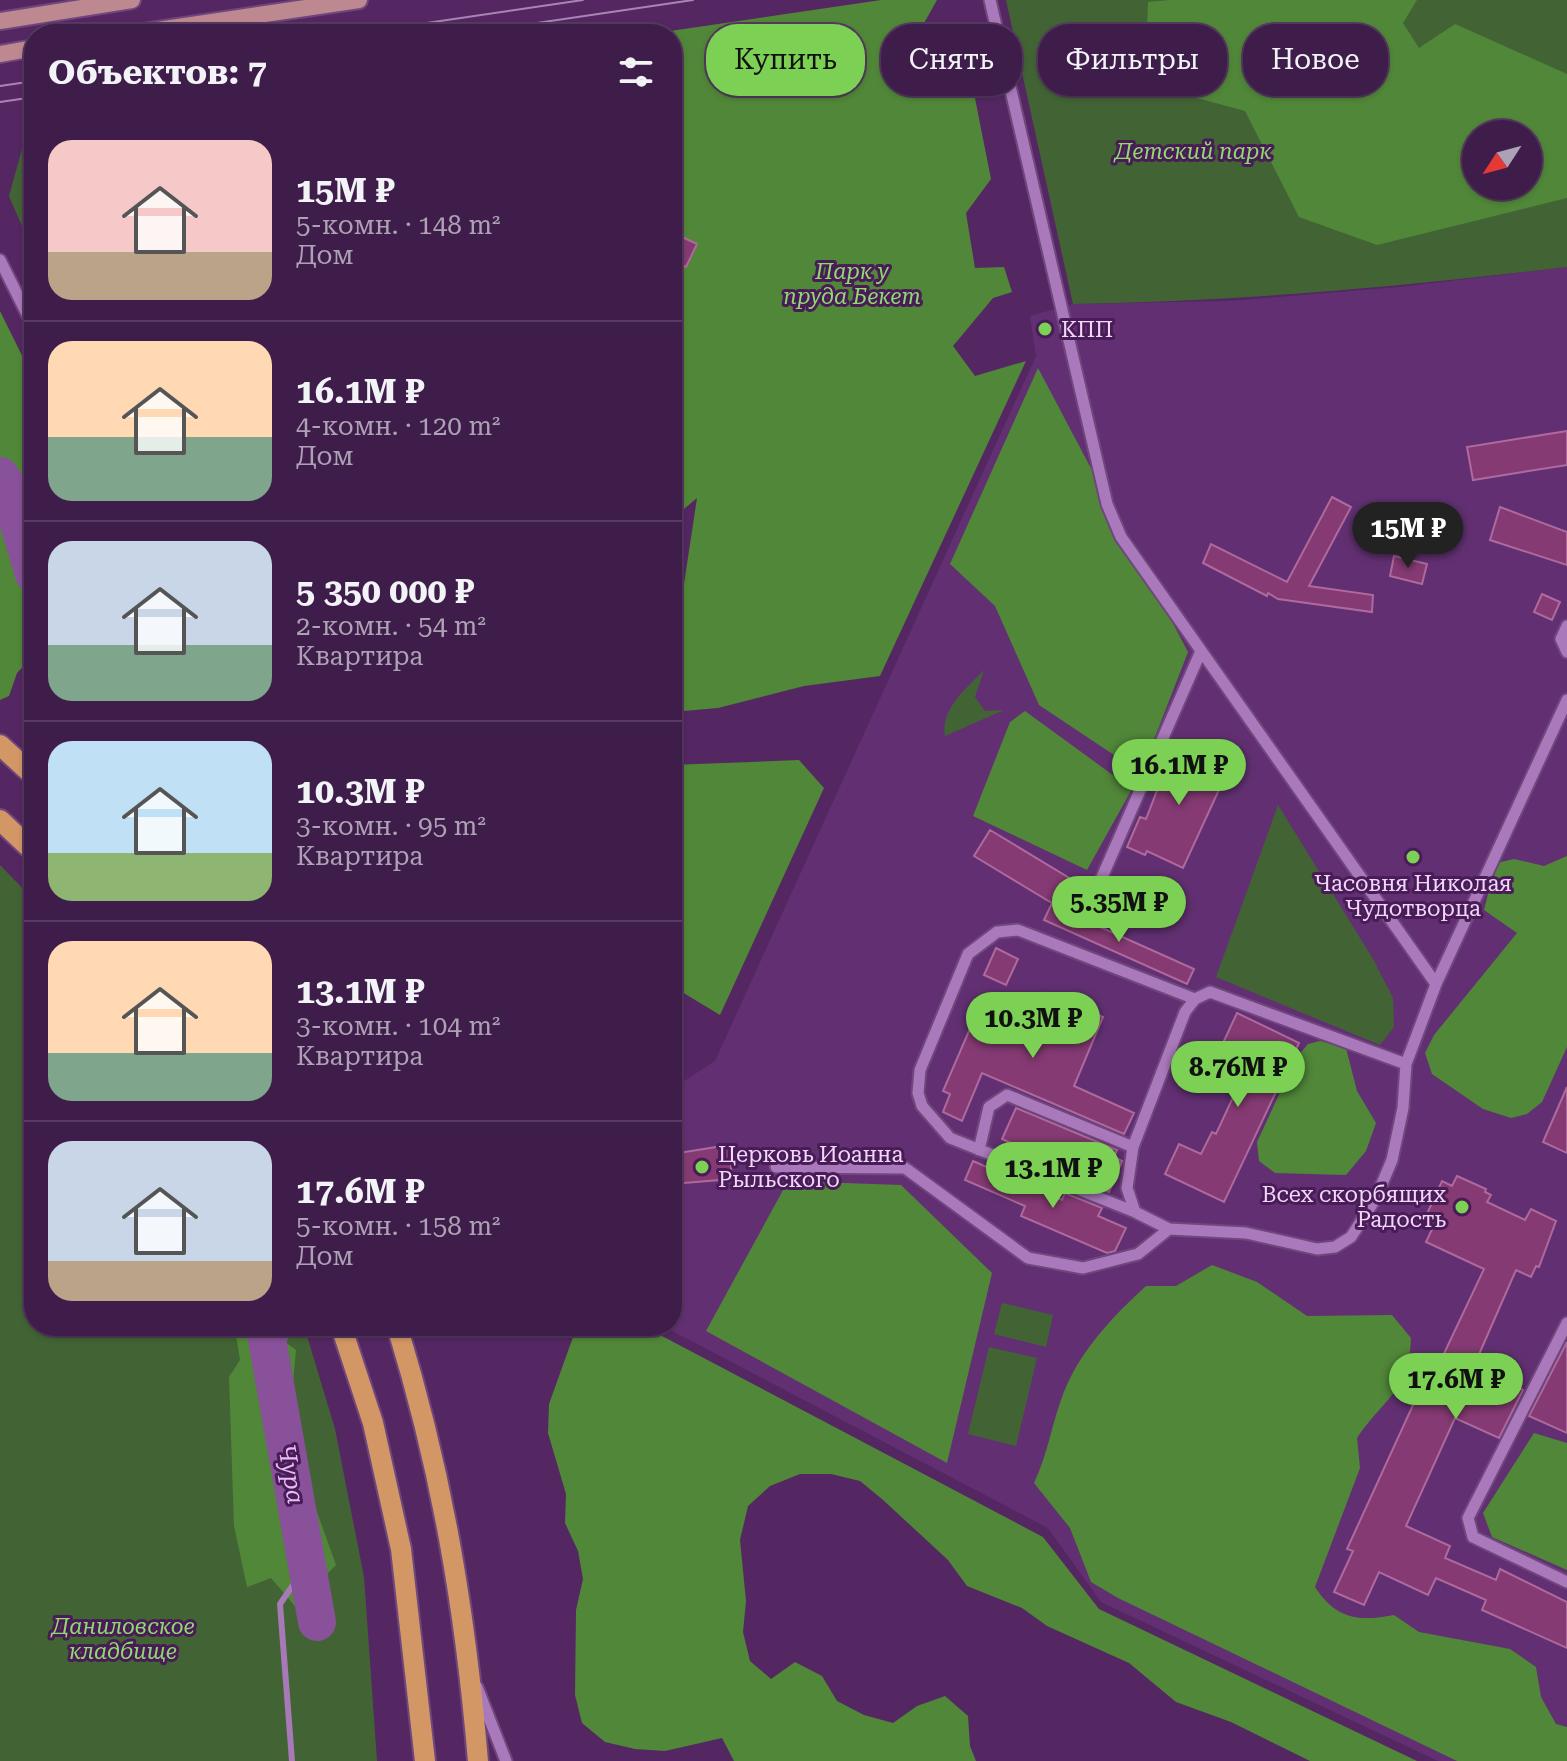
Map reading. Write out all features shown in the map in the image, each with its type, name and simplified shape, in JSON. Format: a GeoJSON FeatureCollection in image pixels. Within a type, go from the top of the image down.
{"type":"FeatureCollection","features":[{"type":"Feature","properties":{"kind":"main road"},"geometry":{"type":"LineString","coordinates":[[0,21],[75,4],[132,0]]}},
{"type":"Feature","properties":{"kind":"main road"},"geometry":{"type":"LineString","coordinates":[[198,24],[359,0]]}},
{"type":"Feature","properties":{"kind":"main road"},"geometry":{"type":"LineString","coordinates":[[0,54],[24,50]]}},
{"type":"Feature","properties":{"kind":"main road"},"geometry":{"type":"LineString","coordinates":[[5,749],[24,767]]}},
{"type":"Feature","properties":{"kind":"main road"},"geometry":{"type":"LineString","coordinates":[[0,820],[24,843]]}},
{"type":"Feature","properties":{"kind":"main road"},"geometry":{"type":"LineString","coordinates":[[344,1336],[373,1423],[401,1549],[425,1761]]}},
{"type":"Feature","properties":{"kind":"main road"},"geometry":{"type":"LineString","coordinates":[[400,1336],[422,1407],[453,1542],[471,1673],[478,1761]]}},
{"type":"Feature","properties":{"kind":"lane"},"geometry":{"type":"LineString","coordinates":[[990,0],[1107,504],[1121,537],[1436,984]]}},
{"type":"Feature","properties":{"kind":"lane"},"geometry":{"type":"LineString","coordinates":[[0,260],[24,308]]}},
{"type":"Feature","properties":{"kind":"lane"},"geometry":{"type":"LineString","coordinates":[[1567,626],[1561,639],[1567,652]]}},
{"type":"Feature","properties":{"kind":"lane"},"geometry":{"type":"LineString","coordinates":[[1099,884],[1201,651]]}},
{"type":"Feature","properties":{"kind":"lane"},"geometry":{"type":"LineString","coordinates":[[1195,999],[1018,930],[997,932],[968,954],[957,976],[920,1070],[918,1093],[930,1117],[950,1138],[1135,1212],[1169,1229],[1246,1233],[1317,1249],[1335,1247],[1351,1237],[1376,1198],[1392,1160],[1403,1108],[1406,1064],[1436,984],[1567,700]]}},
{"type":"Feature","properties":{"kind":"lane"},"geometry":{"type":"LineString","coordinates":[[1135,1212],[1127,1188],[1133,1147],[1185,1012],[1195,999],[1210,992],[1406,1064]]}},
{"type":"Feature","properties":{"kind":"lane"},"geometry":{"type":"LineString","coordinates":[[979,1150],[989,1107],[1007,1095],[1133,1147]]}},
{"type":"Feature","properties":{"kind":"lane"},"geometry":{"type":"LineString","coordinates":[[776,1167],[905,1168],[1028,1258],[1083,1268],[1138,1254],[1169,1229]]}},
{"type":"Feature","properties":{"kind":"lane"},"geometry":{"type":"LineString","coordinates":[[1567,1323],[1468,1518],[1473,1537],[1567,1582]]}},
{"type":"Feature","properties":{"kind":"lane"},"geometry":{"type":"LineString","coordinates":[[471,1673],[506,1761]]}},
{"type":"Feature","properties":{"kind":"shaded area"},"geometry":{"type":"Polygon","coordinates":[[[1567,267],[1567,1761],[1438,1761],[1101,1602],[1048,1528],[682,1336],[682,1082],[715,1061],[1036,356],[1030,316],[1073,304],[1229,301],[1400,287],[1567,267]]]}},
{"type":"Feature","properties":{"kind":"green space","name":"Парк у пруда Бекет"},"geometry":{"type":"Polygon","coordinates":[[[881,0],[937,0],[924,24],[881,24],[881,96],[975,96],[991,179],[966,213],[975,268],[1004,267],[1012,292],[993,298],[953,346],[975,376],[1026,361],[880,676],[804,686],[718,708],[682,711],[682,586],[697,498],[682,511],[682,29],[706,26],[706,96],[865,96],[865,24],[718,24],[881,0]]]}},
{"type":"Feature","properties":{"kind":"green space","name":"Детский парк"},"geometry":{"type":"Polygon","coordinates":[[[1006,0],[1567,0],[1567,267],[1321,292],[1073,304],[1022,73],[1022,24],[1011,24],[1006,0]]]}},
{"type":"Feature","properties":{"kind":"green space"},"geometry":{"type":"Polygon","coordinates":[[[1170,0],[1417,0],[1403,23],[1419,48],[1455,24],[1567,74],[1567,198],[1377,245],[1299,217],[1245,111],[1189,96],[1227,96],[1227,24],[1147,24],[1148,2],[1170,0]]]}},
{"type":"Feature","properties":{"kind":"green space"},"geometry":{"type":"Polygon","coordinates":[[[24,142],[24,231],[9,196],[24,142]]]}},
{"type":"Feature","properties":{"kind":"green space"},"geometry":{"type":"Polygon","coordinates":[[[0,311],[24,360],[24,666],[17,673],[9,696],[0,700],[0,311]]]}},
{"type":"Feature","properties":{"kind":"green space"},"geometry":{"type":"Polygon","coordinates":[[[1038,368],[1188,652],[1141,773],[1039,705],[995,606],[950,564],[1038,368]]]}},
{"type":"Feature","properties":{"kind":"green space"},"geometry":{"type":"Polygon","coordinates":[[[984,670],[975,697],[985,711],[1004,710],[945,736],[951,708],[984,670]]]}},
{"type":"Feature","properties":{"kind":"green space"},"geometry":{"type":"Polygon","coordinates":[[[1025,711],[1132,789],[1087,870],[973,816],[1010,722],[1025,711]]]}},
{"type":"Feature","properties":{"kind":"green space"},"geometry":{"type":"Polygon","coordinates":[[[799,760],[824,788],[720,1015],[682,992],[682,765],[799,760]]]}},
{"type":"Feature","properties":{"kind":"green space"},"geometry":{"type":"Polygon","coordinates":[[[1278,805],[1373,959],[1393,998],[1394,1027],[1380,1045],[1216,977],[1278,805]]]}},
{"type":"Feature","properties":{"kind":"green space"},"geometry":{"type":"Polygon","coordinates":[[[1567,856],[1567,1047],[1542,1102],[1527,1114],[1511,1118],[1483,1109],[1432,1074],[1425,1053],[1434,1035],[1517,933],[1484,910],[1494,870],[1501,862],[1514,859],[1544,866],[1567,856]]]}},
{"type":"Feature","properties":{"kind":"green space","name":"Даниловское кладбище"},"geometry":{"type":"Polygon","coordinates":[[[0,865],[24,890],[24,1336],[307,1336],[335,1429],[364,1577],[377,1761],[0,1761],[0,865]]]}},
{"type":"Feature","properties":{"kind":"green space"},"geometry":{"type":"Polygon","coordinates":[[[1320,1041],[1346,1048],[1357,1091],[1376,1123],[1366,1151],[1346,1175],[1275,1173],[1259,1161],[1257,1142],[1296,1058],[1308,1044],[1320,1041]]]}},
{"type":"Feature","properties":{"kind":"green space"},"geometry":{"type":"Polygon","coordinates":[[[788,1181],[901,1185],[992,1273],[947,1463],[706,1331],[788,1181]]]}},
{"type":"Feature","properties":{"kind":"green space"},"geometry":{"type":"Polygon","coordinates":[[[1212,1265],[1257,1282],[1307,1316],[1392,1315],[1411,1338],[1406,1371],[1400,1383],[1357,1438],[1360,1468],[1315,1587],[1331,1606],[1349,1616],[1369,1618],[1394,1615],[1419,1632],[1510,1649],[1536,1667],[1541,1697],[1556,1724],[1567,1727],[1567,1761],[1457,1761],[1118,1598],[1091,1582],[1070,1528],[1034,1483],[1061,1400],[1076,1368],[1096,1338],[1146,1286],[1176,1286],[1212,1265]]]}},
{"type":"Feature","properties":{"kind":"green space"},"geometry":{"type":"Polygon","coordinates":[[[1002,1303],[1053,1315],[1046,1347],[994,1334],[1002,1303]]]}},
{"type":"Feature","properties":{"kind":"green space"},"geometry":{"type":"Polygon","coordinates":[[[236,1336],[277,1336],[296,1350],[292,1394],[303,1460],[312,1498],[336,1565],[295,1606],[271,1578],[247,1587],[234,1526],[229,1377],[240,1360],[236,1336]]]}},
{"type":"Feature","properties":{"kind":"green space"},"geometry":{"type":"Polygon","coordinates":[[[573,1336],[662,1336],[1043,1537],[1099,1609],[1417,1761],[1310,1761],[1231,1722],[1176,1702],[1129,1663],[1047,1626],[1022,1608],[967,1586],[948,1560],[882,1499],[860,1481],[831,1474],[800,1474],[770,1486],[748,1506],[740,1540],[746,1601],[743,1632],[750,1661],[771,1679],[795,1662],[822,1676],[837,1701],[864,1715],[893,1723],[917,1706],[945,1696],[968,1716],[970,1746],[976,1761],[734,1761],[722,1738],[665,1751],[635,1749],[605,1742],[582,1723],[575,1695],[576,1610],[583,1579],[578,1551],[565,1523],[566,1494],[548,1433],[549,1404],[573,1336]]]}},
{"type":"Feature","properties":{"kind":"green space"},"geometry":{"type":"Polygon","coordinates":[[[989,1347],[1037,1358],[1016,1446],[968,1434],[989,1347]]]}},
{"type":"Feature","properties":{"kind":"green space"},"geometry":{"type":"Polygon","coordinates":[[[1534,1433],[1567,1443],[1567,1570],[1492,1537],[1483,1513],[1534,1433]]]}},
{"type":"Feature","properties":{"kind":"building"},"geometry":{"type":"Polygon","coordinates":[[[682,237],[697,244],[686,267],[682,265],[682,237]]]}},
{"type":"Feature","properties":{"kind":"building"},"geometry":{"type":"Polygon","coordinates":[[[1567,431],[1567,465],[1473,480],[1467,447],[1567,431]]]}},
{"type":"Feature","properties":{"kind":"building"},"geometry":{"type":"Polygon","coordinates":[[[1332,497],[1351,507],[1309,586],[1373,595],[1372,612],[1278,599],[1268,593],[1267,596],[1203,563],[1211,544],[1287,582],[1332,497]]]}},
{"type":"Feature","properties":{"kind":"building"},"geometry":{"type":"Polygon","coordinates":[[[1500,507],[1567,532],[1567,565],[1490,540],[1500,507]]]}},
{"type":"Feature","properties":{"kind":"building"},"geometry":{"type":"Polygon","coordinates":[[[1394,556],[1427,564],[1422,584],[1390,576],[1394,556]]]}},
{"type":"Feature","properties":{"kind":"building"},"geometry":{"type":"Polygon","coordinates":[[[1542,594],[1560,602],[1552,620],[1534,612],[1542,594]]]}},
{"type":"Feature","properties":{"kind":"building"},"geometry":{"type":"Polygon","coordinates":[[[1175,744],[1229,768],[1183,868],[1147,851],[1145,855],[1127,847],[1140,817],[1146,819],[1175,744]]]}},
{"type":"Feature","properties":{"kind":"building"},"geometry":{"type":"Polygon","coordinates":[[[990,830],[1071,879],[1055,905],[974,856],[990,830]]]}},
{"type":"Feature","properties":{"kind":"building"},"geometry":{"type":"Polygon","coordinates":[[[1051,905],[1194,969],[1187,984],[1044,920],[1051,905]]]}},
{"type":"Feature","properties":{"kind":"building"},"geometry":{"type":"Polygon","coordinates":[[[996,948],[1018,959],[1006,985],[984,975],[996,948]]]}},
{"type":"Feature","properties":{"kind":"building"},"geometry":{"type":"Polygon","coordinates":[[[1046,993],[1103,1017],[1074,1086],[1134,1113],[1124,1134],[982,1073],[962,1121],[943,1112],[950,1094],[943,1091],[982,1001],[1034,1022],[1046,993]]]}},
{"type":"Feature","properties":{"kind":"building"},"geometry":{"type":"Polygon","coordinates":[[[1237,1013],[1299,1043],[1224,1202],[1165,1174],[1179,1144],[1201,1154],[1212,1132],[1216,1134],[1242,1078],[1234,1069],[1242,1052],[1223,1043],[1237,1013]]]}},
{"type":"Feature","properties":{"kind":"building"},"geometry":{"type":"Polygon","coordinates":[[[1567,1087],[1567,1153],[1543,1142],[1567,1087]]]}},
{"type":"Feature","properties":{"kind":"building"},"geometry":{"type":"Polygon","coordinates":[[[1016,1108],[1117,1150],[1114,1157],[1122,1161],[1109,1192],[1072,1178],[1074,1172],[1002,1139],[1016,1108]]]}},
{"type":"Feature","properties":{"kind":"building","name":"Церковь Иоанна Рыльского"},"geometry":{"type":"Polygon","coordinates":[[[729,1145],[732,1179],[682,1183],[682,1152],[729,1145]]]}},
{"type":"Feature","properties":{"kind":"building"},"geometry":{"type":"Polygon","coordinates":[[[973,1161],[1062,1200],[1065,1193],[1102,1208],[1098,1216],[1126,1228],[1115,1251],[1107,1253],[1021,1216],[1025,1206],[965,1180],[973,1161]]]}},
{"type":"Feature","properties":{"kind":"building"},"geometry":{"type":"Polygon","coordinates":[[[1457,1176],[1486,1189],[1485,1192],[1491,1195],[1487,1202],[1525,1220],[1531,1209],[1556,1221],[1539,1267],[1536,1266],[1531,1277],[1516,1270],[1473,1368],[1523,1390],[1499,1438],[1455,1418],[1406,1526],[1450,1546],[1445,1558],[1496,1580],[1500,1569],[1567,1602],[1567,1648],[1482,1610],[1486,1600],[1436,1578],[1428,1595],[1379,1572],[1364,1605],[1334,1592],[1353,1551],[1347,1549],[1435,1357],[1441,1360],[1484,1269],[1426,1242],[1436,1221],[1426,1216],[1442,1181],[1452,1186],[1457,1176]]]}},
{"type":"Feature","properties":{"kind":"building"},"geometry":{"type":"Polygon","coordinates":[[[1567,1342],[1567,1433],[1529,1416],[1567,1342]]]}},
{"type":"Feature","properties":{"kind":"waterway","name":"Чура"},"geometry":{"type":"LineString","coordinates":[[0,476],[8,488],[24,541]]}},
{"type":"Feature","properties":{"kind":"waterway","name":"Чура"},"geometry":{"type":"LineString","coordinates":[[268,1336],[317,1622]]}},
{"type":"Feature","properties":{"kind":"waterway"},"geometry":{"type":"LineString","coordinates":[[292,1761],[280,1604],[306,1566]]}},
{"type":"Feature","properties":{"kind":"tram line"},"geometry":{"type":"LineString","coordinates":[[420,24],[583,0]]}},
{"type":"Feature","properties":{"kind":"tram line"},"geometry":{"type":"LineString","coordinates":[[530,24],[693,0]]}},
{"type":"Feature","properties":{"kind":"tram line"},"geometry":{"type":"LineString","coordinates":[[0,86],[24,82]]}},
{"type":"Feature","properties":{"kind":"tram line"},"geometry":{"type":"LineString","coordinates":[[0,102],[24,98]]}},
{"type":"Feature","properties":{"kind":"place","name":"КПП"},"geometry":{"type":"Point","coordinates":[1045,329]}},
{"type":"Feature","properties":{"kind":"place","name":"Часовня Николая Чудотворца"},"geometry":{"type":"Point","coordinates":[1413,857]}},
{"type":"Feature","properties":{"kind":"place","name":"Церковь Иоанна Рыльского"},"geometry":{"type":"Point","coordinates":[702,1167]}},
{"type":"Feature","properties":{"kind":"place","name":"Всех скорбящих Радость"},"geometry":{"type":"Point","coordinates":[1462,1207]}}]}
